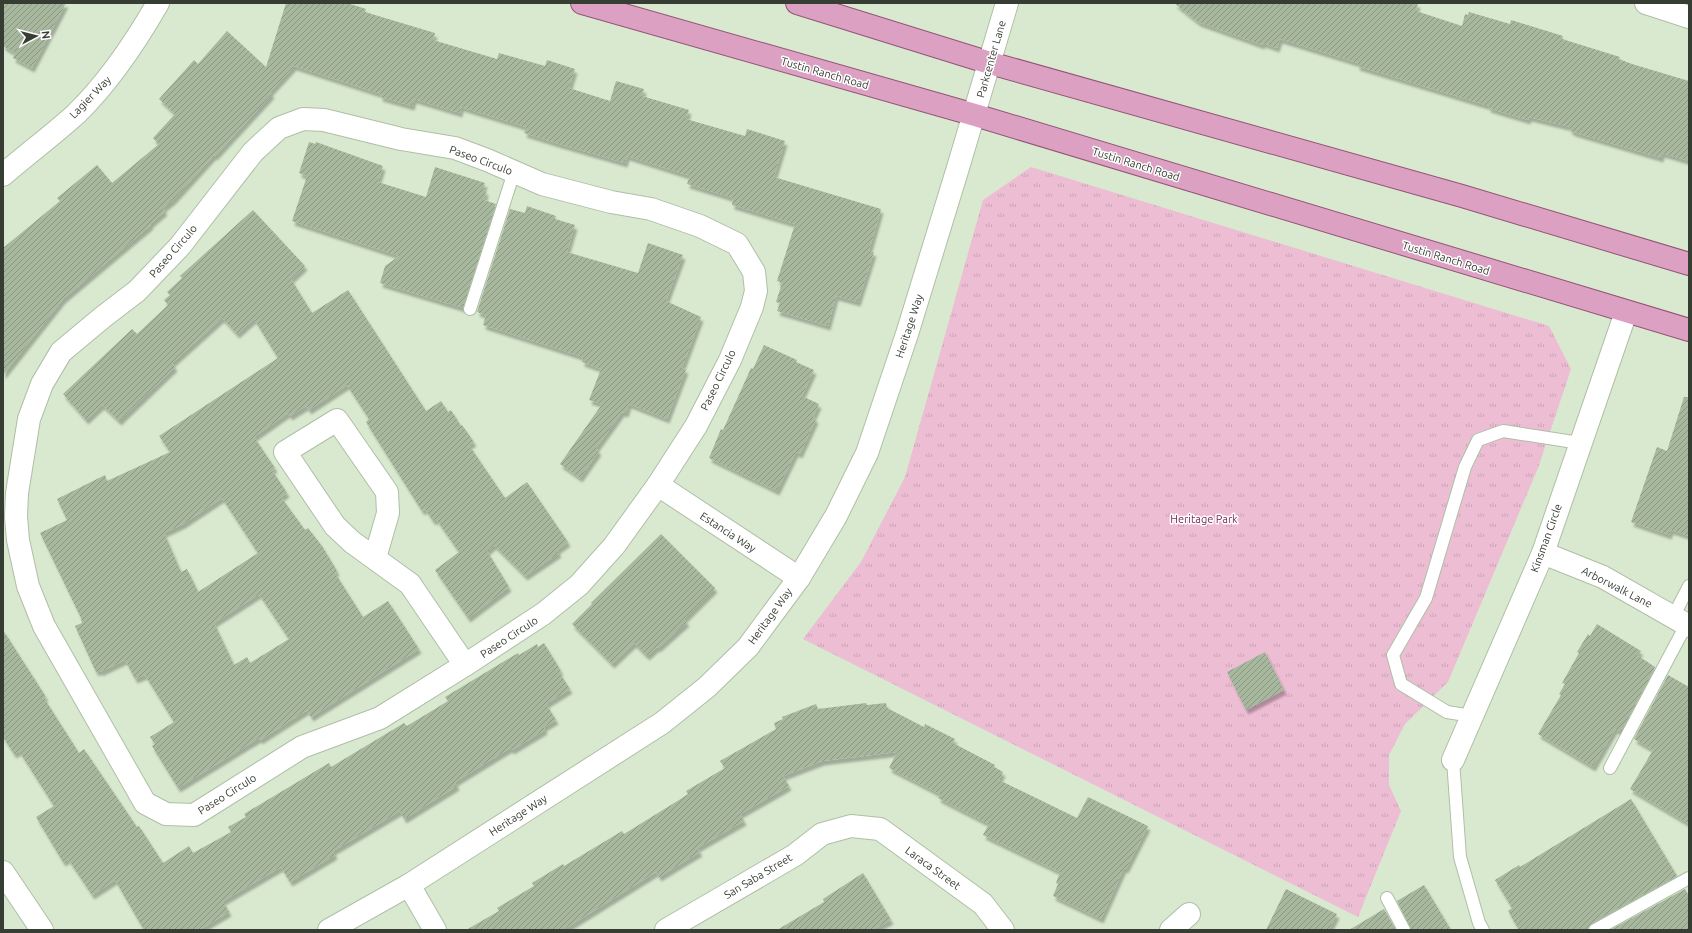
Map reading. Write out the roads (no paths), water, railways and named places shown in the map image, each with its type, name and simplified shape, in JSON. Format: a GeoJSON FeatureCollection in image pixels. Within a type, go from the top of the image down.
{"type":"FeatureCollection","features":[{"type":"Feature","properties":{"kind":"main road","name":"Tustin Ranch Road"},"geometry":{"type":"LineString","coordinates":[[582,3],[975,115],[1689,330]]}},
{"type":"Feature","properties":{"kind":"main road"},"geometry":{"type":"LineString","coordinates":[[797,3],[990,63],[1462,196],[1689,264]]}},
{"type":"Feature","properties":{"kind":"street","name":"Lagier Way"},"geometry":{"type":"LineString","coordinates":[[3,175],[76,114],[112,73],[143,30],[158,3]]}},
{"type":"Feature","properties":{"kind":"street","name":"Parkcenter Lane"},"geometry":{"type":"LineString","coordinates":[[975,115],[1007,3]]}},
{"type":"Feature","properties":{"kind":"street"},"geometry":{"type":"LineString","coordinates":[[1646,3],[1689,17]]}},
{"type":"Feature","properties":{"kind":"street","name":"Heritage Way"},"geometry":{"type":"LineString","coordinates":[[329,930],[409,885],[662,723],[707,687],[748,647],[799,578],[836,516],[867,453],[907,334],[975,115]]}},
{"type":"Feature","properties":{"kind":"street","name":"Paseo Circulo"},"geometry":{"type":"LineString","coordinates":[[303,119],[324,120],[401,139],[455,148],[514,172],[542,184],[611,202],[651,209],[700,226],[737,244],[754,272],[756,291],[752,307],[730,360],[696,426],[658,485],[614,546],[579,585],[543,614],[380,718],[302,747],[194,815],[166,814],[145,803],[44,626],[28,586],[10,492],[29,419],[42,384],[61,352],[137,291],[180,246],[253,152],[279,128],[303,119]]}},
{"type":"Feature","properties":{"kind":"street","name":"Kinsman Circle"},"geometry":{"type":"LineString","coordinates":[[1453,760],[1542,553],[1626,312]]}},
{"type":"Feature","properties":{"kind":"street"},"geometry":{"type":"LineString","coordinates":[[374,558],[388,513],[387,492],[337,420],[285,452],[335,526],[352,542],[374,558],[410,584],[465,665]]}},
{"type":"Feature","properties":{"kind":"street","name":"Estancia Way"},"geometry":{"type":"LineString","coordinates":[[658,485],[799,578]]}},
{"type":"Feature","properties":{"kind":"street","name":"Arborwalk Lane"},"geometry":{"type":"LineString","coordinates":[[1542,553],[1603,577],[1683,622]]}},
{"type":"Feature","properties":{"kind":"street","name":"San Saba Street"},"geometry":{"type":"LineString","coordinates":[[666,930],[795,855],[822,834],[851,826]]}},
{"type":"Feature","properties":{"kind":"street","name":"Laraca Street"},"geometry":{"type":"LineString","coordinates":[[851,826],[880,829],[983,904],[1003,930]]}},
{"type":"Feature","properties":{"kind":"street"},"geometry":{"type":"LineString","coordinates":[[3,872],[42,930]]}},
{"type":"Feature","properties":{"kind":"street"},"geometry":{"type":"LineString","coordinates":[[409,885],[435,930]]}},
{"type":"Feature","properties":{"kind":"street"},"geometry":{"type":"LineString","coordinates":[[1171,930],[1189,914]]}},
{"type":"Feature","properties":{"kind":"lane"},"geometry":{"type":"LineString","coordinates":[[470,309],[514,172]]}},
{"type":"Feature","properties":{"kind":"lane"},"geometry":{"type":"LineString","coordinates":[[1472,716],[1447,712],[1401,684],[1394,655],[1426,598],[1465,467],[1478,440],[1502,431],[1580,443]]}},
{"type":"Feature","properties":{"kind":"lane"},"geometry":{"type":"LineString","coordinates":[[1610,768],[1683,622],[1689,586]]}},
{"type":"Feature","properties":{"kind":"lane"},"geometry":{"type":"LineString","coordinates":[[1453,760],[1460,857],[1479,923],[1484,930]]}},
{"type":"Feature","properties":{"kind":"lane"},"geometry":{"type":"LineString","coordinates":[[1595,930],[1689,878]]}},
{"type":"Feature","properties":{"kind":"lane"},"geometry":{"type":"LineString","coordinates":[[1387,898],[1404,930]]}},
{"type":"Feature","properties":{"kind":"park label","name":"Heritage Park"},"geometry":{"type":"Point","coordinates":[1204,519]}}]}
